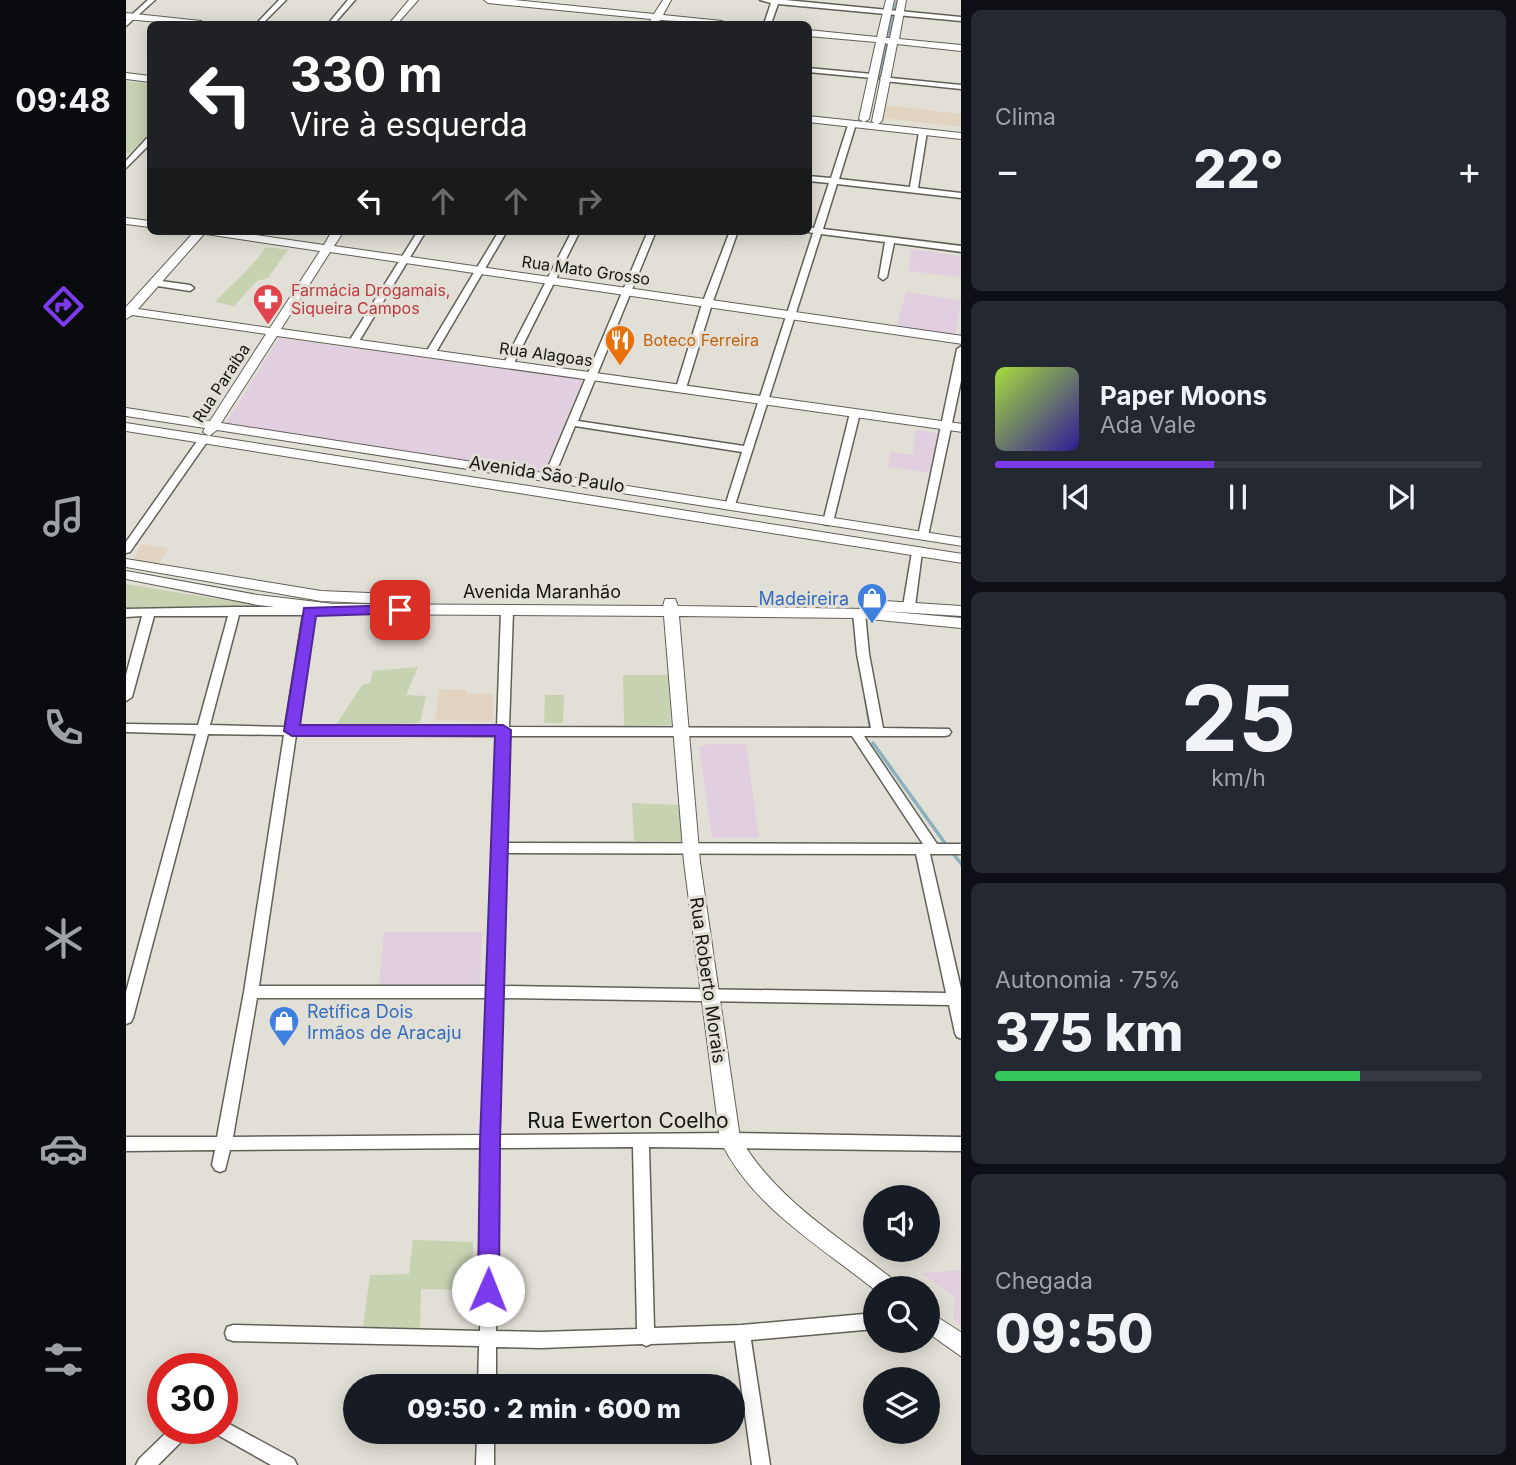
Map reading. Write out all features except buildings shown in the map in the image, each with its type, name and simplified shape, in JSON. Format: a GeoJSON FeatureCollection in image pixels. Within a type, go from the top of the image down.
{"type":"FeatureCollection","features":[{"type":"Feature","properties":{"kind":"street"},"geometry":{"type":"LineString","coordinates":[[129,19],[152,0]]}},
{"type":"Feature","properties":{"kind":"street"},"geometry":{"type":"LineString","coordinates":[[262,21],[283,0]]}},
{"type":"Feature","properties":{"kind":"street"},"geometry":{"type":"LineString","coordinates":[[334,21],[352,0]]}},
{"type":"Feature","properties":{"kind":"street"},"geometry":{"type":"LineString","coordinates":[[396,21],[414,0]]}},
{"type":"Feature","properties":{"kind":"street"},"geometry":{"type":"LineString","coordinates":[[488,0],[534,2],[650,21]]}},
{"type":"Feature","properties":{"kind":"street"},"geometry":{"type":"LineString","coordinates":[[656,21],[667,0]]}},
{"type":"Feature","properties":{"kind":"street"},"geometry":{"type":"LineString","coordinates":[[763,0],[961,19]]}},
{"type":"Feature","properties":{"kind":"street"},"geometry":{"type":"LineString","coordinates":[[877,121],[884,79],[890,0]]}},
{"type":"Feature","properties":{"kind":"street"},"geometry":{"type":"LineString","coordinates":[[864,120],[872,76],[902,0]]}},
{"type":"Feature","properties":{"kind":"street"},"geometry":{"type":"LineString","coordinates":[[768,21],[776,1]]}},
{"type":"Feature","properties":{"kind":"street"},"geometry":{"type":"LineString","coordinates":[[129,19],[158,21]]}},
{"type":"Feature","properties":{"kind":"street"},"geometry":{"type":"LineString","coordinates":[[812,33],[961,48]]}},
{"type":"Feature","properties":{"kind":"street"},"geometry":{"type":"LineString","coordinates":[[812,70],[872,76]]}},
{"type":"Feature","properties":{"kind":"street"},"geometry":{"type":"LineString","coordinates":[[126,76],[147,79]]}},
{"type":"Feature","properties":{"kind":"street"},"geometry":{"type":"LineString","coordinates":[[884,79],[961,87]]}},
{"type":"Feature","properties":{"kind":"street"},"geometry":{"type":"LineString","coordinates":[[812,114],[961,130]]}},
{"type":"Feature","properties":{"kind":"street"},"geometry":{"type":"LineString","coordinates":[[812,119],[961,136]]}},
{"type":"Feature","properties":{"kind":"street"},"geometry":{"type":"LineString","coordinates":[[852,124],[813,230],[961,249]]}},
{"type":"Feature","properties":{"kind":"street"},"geometry":{"type":"LineString","coordinates":[[914,190],[923,132]]}},
{"type":"Feature","properties":{"kind":"street"},"geometry":{"type":"LineString","coordinates":[[126,166],[147,148]]}},
{"type":"Feature","properties":{"kind":"street"},"geometry":{"type":"LineString","coordinates":[[812,178],[961,196]]}},
{"type":"Feature","properties":{"kind":"street"},"geometry":{"type":"LineString","coordinates":[[126,221],[147,224]]}},
{"type":"Feature","properties":{"kind":"street"},"geometry":{"type":"LineString","coordinates":[[127,312],[199,235]]}},
{"type":"Feature","properties":{"kind":"street","name":"Rua Mato Grosso"},"geometry":{"type":"LineString","coordinates":[[234,235],[961,340]]}},
{"type":"Feature","properties":{"kind":"street","name":"Rua Paraíba"},"geometry":{"type":"LineString","coordinates":[[126,550],[214,426],[335,235]]}},
{"type":"Feature","properties":{"kind":"street"},"geometry":{"type":"LineString","coordinates":[[353,343],[419,235]]}},
{"type":"Feature","properties":{"kind":"street"},"geometry":{"type":"LineString","coordinates":[[430,354],[501,235]]}},
{"type":"Feature","properties":{"kind":"street"},"geometry":{"type":"LineString","coordinates":[[508,365],[574,235]]}},
{"type":"Feature","properties":{"kind":"street"},"geometry":{"type":"LineString","coordinates":[[549,477],[650,235]]}},
{"type":"Feature","properties":{"kind":"street"},"geometry":{"type":"LineString","coordinates":[[681,388],[707,304],[733,235]]}},
{"type":"Feature","properties":{"kind":"street"},"geometry":{"type":"LineString","coordinates":[[730,506],[765,400],[812,235]]}},
{"type":"Feature","properties":{"kind":"street"},"geometry":{"type":"LineString","coordinates":[[883,277],[890,241]]}},
{"type":"Feature","properties":{"kind":"street"},"geometry":{"type":"LineString","coordinates":[[154,283],[190,288]]}},
{"type":"Feature","properties":{"kind":"street","name":"Rua Alagoas"},"geometry":{"type":"LineString","coordinates":[[127,312],[961,428]]}},
{"type":"Feature","properties":{"kind":"street"},"geometry":{"type":"LineString","coordinates":[[923,536],[961,349]]}},
{"type":"Feature","properties":{"kind":"street","name":"Avenida São Paulo"},"geometry":{"type":"LineString","coordinates":[[126,412],[961,542]]}},
{"type":"Feature","properties":{"kind":"street"},"geometry":{"type":"LineString","coordinates":[[828,522],[855,413]]}},
{"type":"Feature","properties":{"kind":"street"},"geometry":{"type":"LineString","coordinates":[[573,424],[748,450]]}},
{"type":"Feature","properties":{"kind":"street","name":"Avenida São Paulo"},"geometry":{"type":"LineString","coordinates":[[126,427],[961,559]]}},
{"type":"Feature","properties":{"kind":"street"},"geometry":{"type":"LineString","coordinates":[[909,606],[917,552]]}},
{"type":"Feature","properties":{"kind":"street","name":"Avenida Maranhão"},"geometry":{"type":"LineString","coordinates":[[126,563],[273,589],[356,598],[859,614],[961,624]]}},
{"type":"Feature","properties":{"kind":"street","name":"Avenida Maranhão"},"geometry":{"type":"LineString","coordinates":[[126,575],[258,600],[334,609],[507,611],[670,606],[909,606],[961,611]]}},
{"type":"Feature","properties":{"kind":"street","name":"Rua Roberto Morais"},"geometry":{"type":"LineString","coordinates":[[670,606],[691,847],[730,1140],[741,1162],[760,1186],[873,1276]]}},
{"type":"Feature","properties":{"kind":"street"},"geometry":{"type":"LineString","coordinates":[[126,612],[334,609]]}},
{"type":"Feature","properties":{"kind":"street"},"geometry":{"type":"LineString","coordinates":[[126,1018],[235,611]]}},
{"type":"Feature","properties":{"kind":"street"},"geometry":{"type":"LineString","coordinates":[[220,1165],[251,992],[309,611]]}},
{"type":"Feature","properties":{"kind":"street"},"geometry":{"type":"LineString","coordinates":[[487,1374],[490,1142],[507,611]]}},
{"type":"Feature","properties":{"kind":"street"},"geometry":{"type":"LineString","coordinates":[[126,697],[149,612]]}},
{"type":"Feature","properties":{"kind":"street"},"geometry":{"type":"LineString","coordinates":[[859,614],[863,654],[878,733]]}},
{"type":"Feature","properties":{"kind":"street"},"geometry":{"type":"LineString","coordinates":[[126,728],[292,731],[945,732]]}},
{"type":"Feature","properties":{"kind":"street"},"geometry":{"type":"LineString","coordinates":[[856,733],[928,849],[958,999],[961,1033]]}},
{"type":"Feature","properties":{"kind":"street"},"geometry":{"type":"LineString","coordinates":[[501,848],[961,849]]}},
{"type":"Feature","properties":{"kind":"street"},"geometry":{"type":"LineString","coordinates":[[251,992],[494,992],[958,999]]}},
{"type":"Feature","properties":{"kind":"street","name":"Rua Ewerton Coelho"},"geometry":{"type":"LineString","coordinates":[[126,1144],[730,1140],[961,1144]]}},
{"type":"Feature","properties":{"kind":"street"},"geometry":{"type":"LineString","coordinates":[[641,1142],[646,1338]]}},
{"type":"Feature","properties":{"kind":"street"},"geometry":{"type":"LineString","coordinates":[[233,1333],[488,1339],[646,1338],[863,1322]]}},
{"type":"Feature","properties":{"kind":"street"},"geometry":{"type":"LineString","coordinates":[[940,1330],[961,1347]]}},
{"type":"Feature","properties":{"kind":"street"},"geometry":{"type":"LineString","coordinates":[[742,1333],[761,1465]]}},
{"type":"Feature","properties":{"kind":"street"},"geometry":{"type":"LineString","coordinates":[[238,1437],[288,1465]]}},
{"type":"Feature","properties":{"kind":"street"},"geometry":{"type":"LineString","coordinates":[[145,1465],[167,1444]]}},
{"type":"Feature","properties":{"kind":"street"},"geometry":{"type":"LineString","coordinates":[[485,1465],[486,1444]]}},
{"type":"Feature","properties":{"kind":"shaded area"},"geometry":{"type":"Polygon","coordinates":[[[885,105],[961,114],[961,127],[882,118],[885,105]]]}},
{"type":"Feature","properties":{"kind":"shaded area"},"geometry":{"type":"Polygon","coordinates":[[[912,249],[961,256],[961,277],[908,271],[912,249]]]}},
{"type":"Feature","properties":{"kind":"shaded area"},"geometry":{"type":"Polygon","coordinates":[[[906,292],[961,300],[955,337],[896,328],[906,292]]]}},
{"type":"Feature","properties":{"kind":"shaded area"},"geometry":{"type":"Polygon","coordinates":[[[279,338],[583,379],[544,472],[225,424],[279,338]]]}},
{"type":"Feature","properties":{"kind":"shaded area"},"geometry":{"type":"Polygon","coordinates":[[[916,430],[938,433],[929,473],[888,467],[890,452],[912,455],[916,430]]]}},
{"type":"Feature","properties":{"kind":"shaded area"},"geometry":{"type":"Polygon","coordinates":[[[142,544],[168,548],[158,564],[133,559],[142,544]]]}},
{"type":"Feature","properties":{"kind":"shaded area"},"geometry":{"type":"Polygon","coordinates":[[[439,689],[466,690],[467,694],[493,694],[493,722],[435,721],[439,689]]]}},
{"type":"Feature","properties":{"kind":"shaded area"},"geometry":{"type":"Polygon","coordinates":[[[746,744],[759,838],[712,838],[699,746],[746,744]]]}},
{"type":"Feature","properties":{"kind":"shaded area"},"geometry":{"type":"Polygon","coordinates":[[[384,932],[482,932],[480,986],[379,986],[384,932]]]}},
{"type":"Feature","properties":{"kind":"shaded area"},"geometry":{"type":"Polygon","coordinates":[[[961,1270],[961,1327],[953,1319],[955,1296],[940,1286],[940,1276],[925,1276],[921,1273],[961,1270]]]}},
{"type":"Feature","properties":{"kind":"green space"},"geometry":{"type":"Polygon","coordinates":[[[126,81],[147,84],[147,135],[129,154],[126,153],[126,81]]]}},
{"type":"Feature","properties":{"kind":"green space"},"geometry":{"type":"Polygon","coordinates":[[[266,247],[288,250],[268,278],[257,281],[234,306],[215,302],[248,269],[266,247]]]}},
{"type":"Feature","properties":{"kind":"green space"},"geometry":{"type":"Polygon","coordinates":[[[126,584],[256,605],[126,609],[126,584]]]}},
{"type":"Feature","properties":{"kind":"green space"},"geometry":{"type":"Polygon","coordinates":[[[418,667],[406,695],[426,696],[420,723],[336,725],[362,685],[370,683],[373,671],[418,667]]]}},
{"type":"Feature","properties":{"kind":"green space"},"geometry":{"type":"Polygon","coordinates":[[[623,675],[668,675],[671,725],[624,726],[623,675]]]}},
{"type":"Feature","properties":{"kind":"green space"},"geometry":{"type":"Polygon","coordinates":[[[545,695],[564,695],[563,723],[544,723],[545,695]]]}},
{"type":"Feature","properties":{"kind":"green space"},"geometry":{"type":"Polygon","coordinates":[[[632,803],[680,805],[684,841],[634,841],[632,803]]]}},
{"type":"Feature","properties":{"kind":"green space"},"geometry":{"type":"Polygon","coordinates":[[[413,1240],[473,1242],[473,1290],[421,1289],[420,1328],[363,1327],[370,1275],[409,1274],[413,1240]]]}},
{"type":"Feature","properties":{"kind":"waterway"},"geometry":{"type":"LineString","coordinates":[[894,11],[897,0]]}},
{"type":"Feature","properties":{"kind":"waterway"},"geometry":{"type":"LineString","coordinates":[[888,38],[893,15]]}},
{"type":"Feature","properties":{"kind":"waterway"},"geometry":{"type":"LineString","coordinates":[[879,77],[887,43]]}},
{"type":"Feature","properties":{"kind":"waterway"},"geometry":{"type":"LineString","coordinates":[[866,701],[870,726]]}},
{"type":"Feature","properties":{"kind":"waterway"},"geometry":{"type":"LineString","coordinates":[[873,743],[947,846]]}},
{"type":"Feature","properties":{"kind":"waterway"},"geometry":{"type":"LineString","coordinates":[[952,852],[961,864]]}},
{"type":"Feature","properties":{"kind":"place","name":"Farmácia Drogamais, Siqueira Campos"},"geometry":{"type":"Point","coordinates":[268,326]}},
{"type":"Feature","properties":{"kind":"place","name":"Boteco Ferreira"},"geometry":{"type":"Point","coordinates":[620,367]}},
{"type":"Feature","properties":{"kind":"place","name":"Madeireira"},"geometry":{"type":"Point","coordinates":[872,625]}},
{"type":"Feature","properties":{"kind":"place","name":"Retífica Dois Irmãos de Aracaju"},"geometry":{"type":"Point","coordinates":[284,1048]}},
{"type":"Feature","properties":{"kind":"route"},"geometry":{"type":"LineString","coordinates":[[400,610],[309,611],[292,731],[503,730],[488,1290]]}}]}
